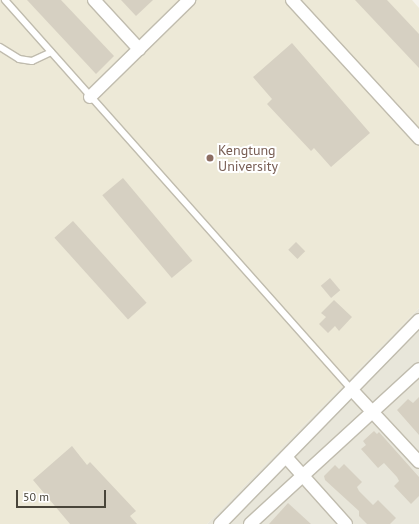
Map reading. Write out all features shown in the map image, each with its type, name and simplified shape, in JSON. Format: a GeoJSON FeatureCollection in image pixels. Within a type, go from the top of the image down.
{"type":"FeatureCollection","features":[{"type":"Feature","properties":{"kind":"street"},"geometry":{"type":"LineString","coordinates":[[94,0],[139,49]]}},
{"type":"Feature","properties":{"kind":"street"},"geometry":{"type":"LineString","coordinates":[[90,97],[189,0]]}},
{"type":"Feature","properties":{"kind":"street"},"geometry":{"type":"LineString","coordinates":[[292,0],[419,138]]}},
{"type":"Feature","properties":{"kind":"street"},"geometry":{"type":"LineString","coordinates":[[220,524],[419,320]]}},
{"type":"Feature","properties":{"kind":"street"},"geometry":{"type":"LineString","coordinates":[[250,524],[419,369]]}},
{"type":"Feature","properties":{"kind":"street"},"geometry":{"type":"LineString","coordinates":[[352,390],[419,462]]}},
{"type":"Feature","properties":{"kind":"street"},"geometry":{"type":"LineString","coordinates":[[286,457],[346,524]]}},
{"type":"Feature","properties":{"kind":"lane"},"geometry":{"type":"LineString","coordinates":[[4,0],[352,390]]}},
{"type":"Feature","properties":{"kind":"lane"},"geometry":{"type":"LineString","coordinates":[[0,47],[19,59],[32,61],[51,52]]}},
{"type":"Feature","properties":{"kind":"shaded area","name":"Kengtung University"},"geometry":{"type":"Polygon","coordinates":[[[0,0],[412,0],[419,8],[419,308],[207,524],[0,524],[0,0]]]}},
{"type":"Feature","properties":{"kind":"shaded area"},"geometry":{"type":"Polygon","coordinates":[[[419,308],[419,524],[207,524],[419,308]]]}},
{"type":"Feature","properties":{"kind":"building"},"geometry":{"type":"Polygon","coordinates":[[[27,0],[61,0],[114,56],[96,74],[27,0]]]}},
{"type":"Feature","properties":{"kind":"building"},"geometry":{"type":"Polygon","coordinates":[[[121,0],[153,0],[136,16],[121,0]]]}},
{"type":"Feature","properties":{"kind":"building"},"geometry":{"type":"Polygon","coordinates":[[[355,0],[387,0],[419,34],[419,68],[355,0]]]}},
{"type":"Feature","properties":{"kind":"building"},"geometry":{"type":"Polygon","coordinates":[[[292,43],[370,133],[331,167],[314,148],[311,151],[267,104],[272,99],[253,77],[292,43]]]}},
{"type":"Feature","properties":{"kind":"building"},"geometry":{"type":"Polygon","coordinates":[[[123,178],[192,261],[172,278],[102,195],[123,178]]]}},
{"type":"Feature","properties":{"kind":"building"},"geometry":{"type":"Polygon","coordinates":[[[73,221],[147,303],[128,319],[54,238],[73,221]]]}},
{"type":"Feature","properties":{"kind":"building"},"geometry":{"type":"Polygon","coordinates":[[[296,242],[305,251],[297,259],[288,250],[296,242]]]}},
{"type":"Feature","properties":{"kind":"building"},"geometry":{"type":"Polygon","coordinates":[[[330,278],[340,290],[331,298],[321,286],[330,278]]]}},
{"type":"Feature","properties":{"kind":"building"},"geometry":{"type":"Polygon","coordinates":[[[334,300],[352,317],[339,331],[335,326],[328,333],[319,324],[326,317],[321,313],[334,300]]]}},
{"type":"Feature","properties":{"kind":"building"},"geometry":{"type":"Polygon","coordinates":[[[419,397],[419,435],[397,410],[408,399],[413,403],[419,397]]]}},
{"type":"Feature","properties":{"kind":"building"},"geometry":{"type":"Polygon","coordinates":[[[374,431],[377,434],[379,432],[419,477],[419,496],[411,504],[394,486],[399,481],[397,477],[384,463],[378,468],[361,449],[366,445],[363,441],[374,431]]]}},
{"type":"Feature","properties":{"kind":"building"},"geometry":{"type":"Polygon","coordinates":[[[72,446],[87,465],[90,462],[136,511],[130,516],[137,524],[70,524],[33,480],[72,446]]]}},
{"type":"Feature","properties":{"kind":"building"},"geometry":{"type":"Polygon","coordinates":[[[344,464],[362,482],[357,487],[359,491],[373,505],[378,500],[396,518],[390,524],[367,524],[359,516],[359,511],[325,480],[324,476],[335,465],[339,469],[344,464]]]}},
{"type":"Feature","properties":{"kind":"building"},"geometry":{"type":"Polygon","coordinates":[[[288,503],[311,524],[269,524],[288,503]]]}},
{"type":"Feature","properties":{"kind":"place","name":"Kengtung University"},"geometry":{"type":"Point","coordinates":[210,158]}}]}
